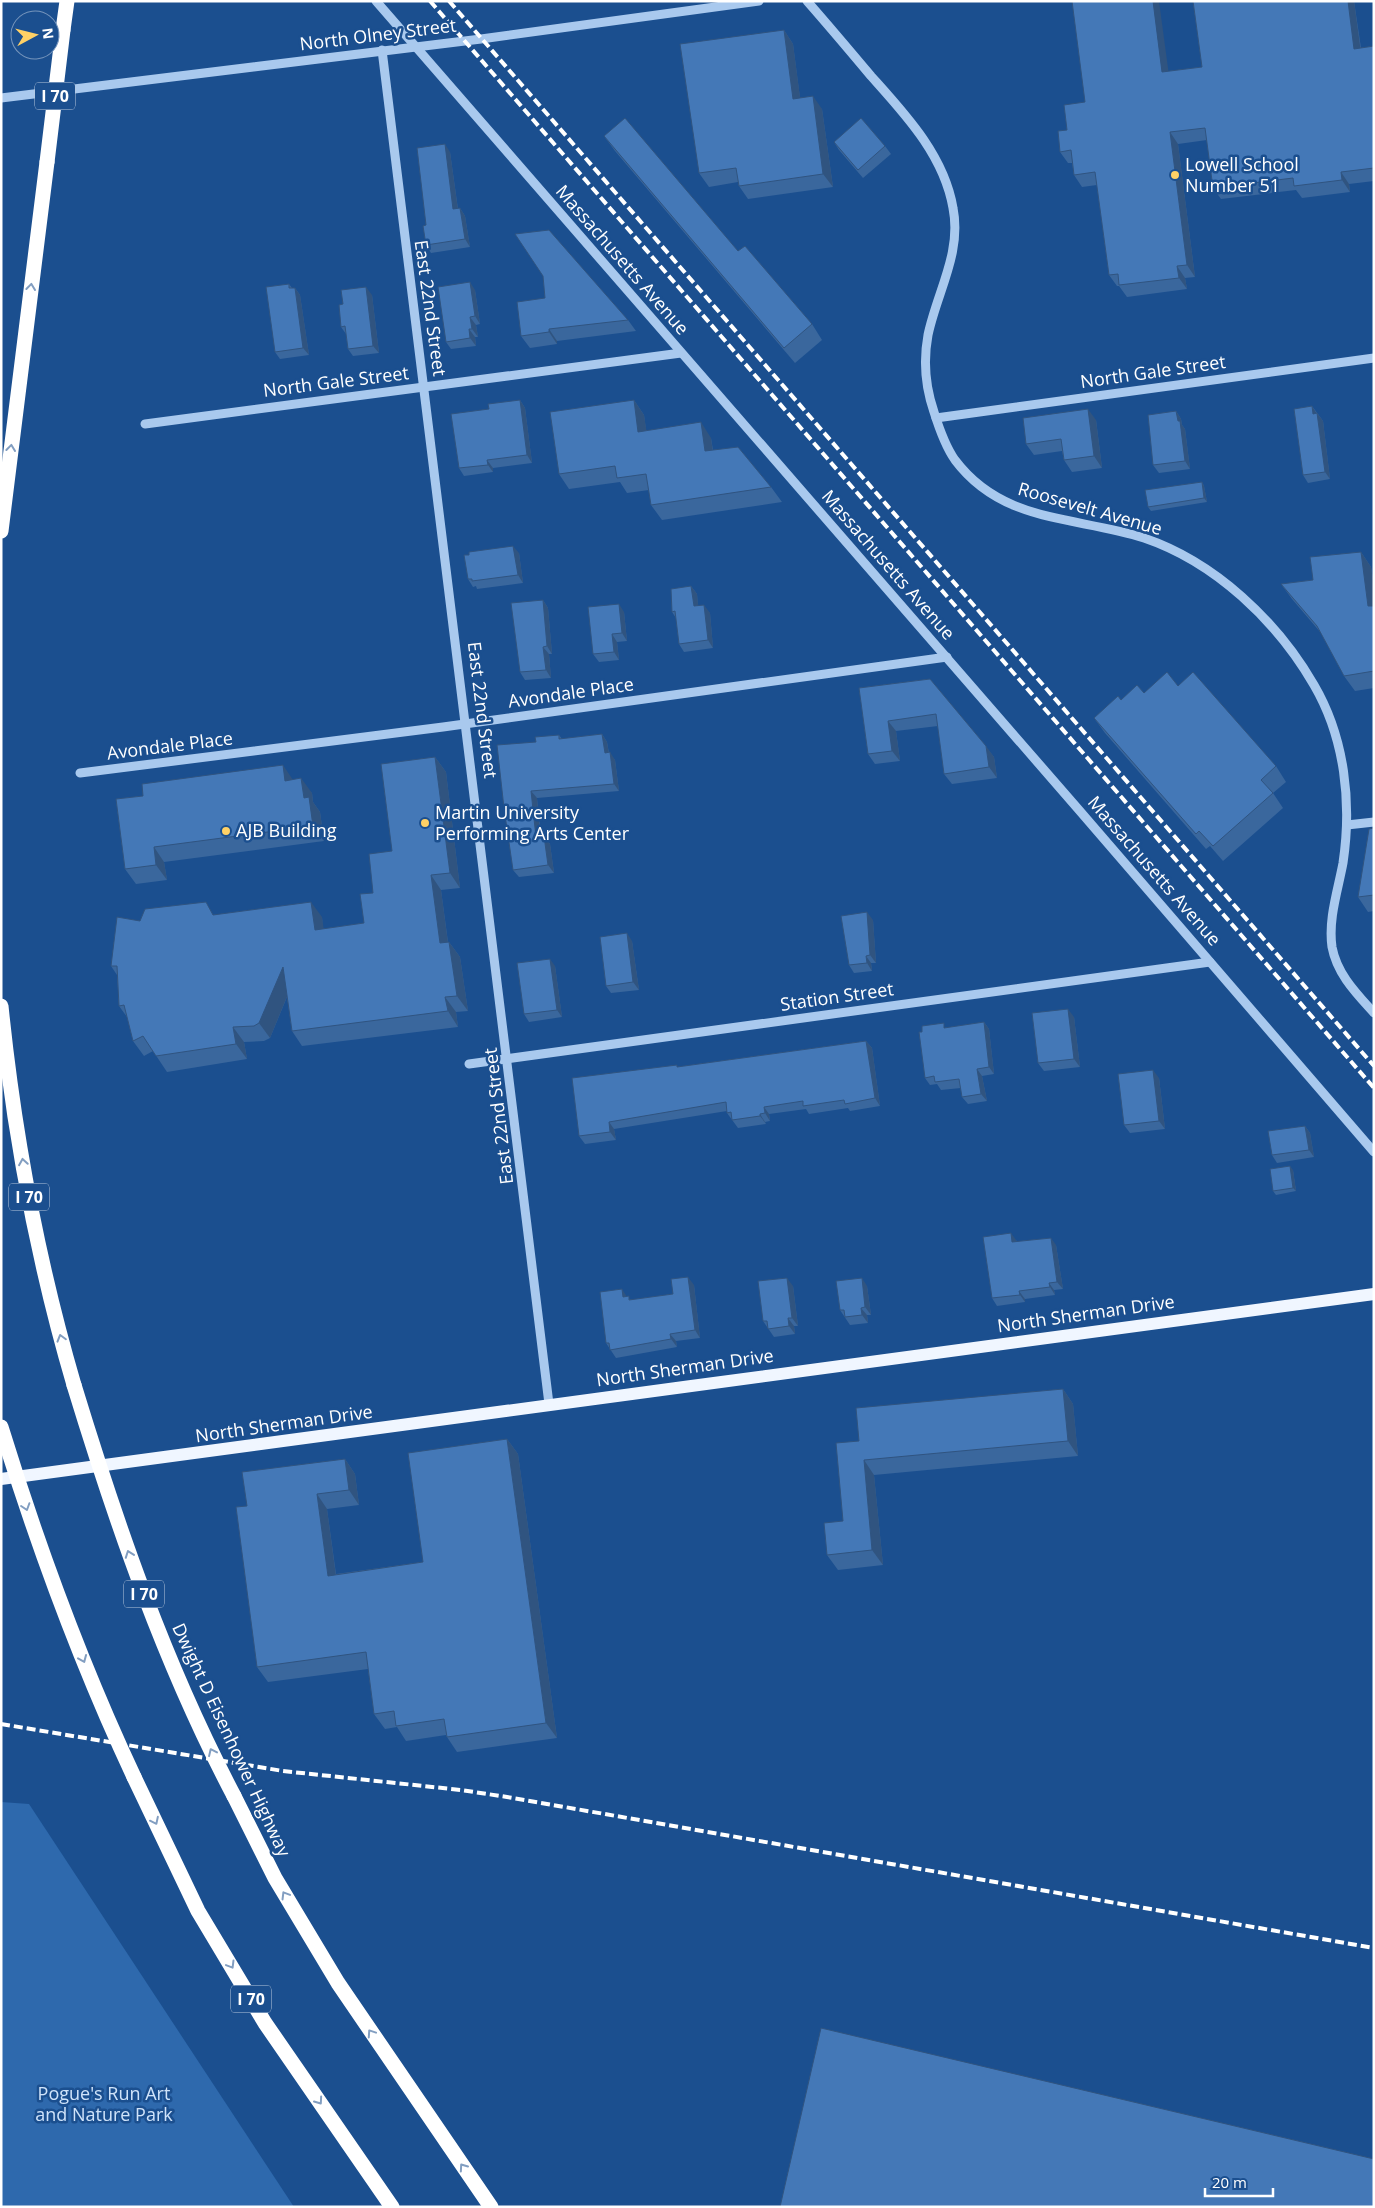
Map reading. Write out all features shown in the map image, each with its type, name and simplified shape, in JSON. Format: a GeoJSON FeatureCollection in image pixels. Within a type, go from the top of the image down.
{"type":"FeatureCollection","features":[{"type":"Feature","properties":{"kind":"highway","name":"I 70"},"geometry":{"type":"LineString","coordinates":[[1,531],[67,1]]}},
{"type":"Feature","properties":{"kind":"highway","name":"Dwight D Eisenhower Highway"},"geometry":{"type":"LineString","coordinates":[[1,1006],[23,1161],[36,1234],[59,1334],[103,1481],[146,1600],[188,1700],[275,1878],[338,1983],[491,2207]]}},
{"type":"Feature","properties":{"kind":"highway","name":"I 70"},"geometry":{"type":"LineString","coordinates":[[1,1427],[53,1584],[134,1777],[198,1912],[264,2023],[392,2207]]}},
{"type":"Feature","properties":{"kind":"main road","name":"North Sherman Drive"},"geometry":{"type":"LineString","coordinates":[[1,1479],[244,1448],[550,1404],[1374,1294]]}},
{"type":"Feature","properties":{"kind":"street","name":"Massachusetts Avenue"},"geometry":{"type":"LineString","coordinates":[[376,1],[947,657],[1374,1152]]}},
{"type":"Feature","properties":{"kind":"street","name":"North Olney Street"},"geometry":{"type":"LineString","coordinates":[[1,98],[415,47],[759,1]]}},
{"type":"Feature","properties":{"kind":"street","name":"Roosevelt Avenue"},"geometry":{"type":"LineString","coordinates":[[807,1],[919,130],[949,191],[955,224],[954,248],[929,331],[925,366],[926,382],[936,418],[956,460],[973,480],[993,495],[1029,512],[1147,539],[1179,553],[1232,589],[1273,628],[1301,664],[1327,710],[1342,763],[1347,825],[1332,919],[1332,948],[1342,974],[1374,1012]]}},
{"type":"Feature","properties":{"kind":"street","name":"East 22nd Street"},"geometry":{"type":"LineString","coordinates":[[382,50],[401,216],[468,723],[550,1404]]}},
{"type":"Feature","properties":{"kind":"street","name":"North Gale Street"},"geometry":{"type":"LineString","coordinates":[[145,424],[681,353]]}},
{"type":"Feature","properties":{"kind":"street","name":"North Gale Street"},"geometry":{"type":"LineString","coordinates":[[936,418],[1374,358]]}},
{"type":"Feature","properties":{"kind":"street","name":"Avondale Place"},"geometry":{"type":"LineString","coordinates":[[80,774],[947,657]]}},
{"type":"Feature","properties":{"kind":"street"},"geometry":{"type":"LineString","coordinates":[[1347,825],[1374,822]]}},
{"type":"Feature","properties":{"kind":"street","name":"Station Street"},"geometry":{"type":"LineString","coordinates":[[469,1064],[1210,962]]}},
{"type":"Feature","properties":{"kind":"green space","name":"Pogue's Run Art and Nature Park"},"geometry":{"type":"Polygon","coordinates":[[[1,1802],[29,1804],[294,2207],[1,2207],[1,1802]]]}},
{"type":"Feature","properties":{"kind":"building"},"geometry":{"type":"Polygon","coordinates":[[[1072,1],[1153,1],[1162,72],[1202,67],[1193,1],[1348,1],[1354,49],[1374,46],[1374,168],[1341,172],[1342,180],[1294,186],[1293,178],[1213,188],[1205,128],[1170,132],[1187,265],[1177,266],[1179,278],[1119,285],[1118,274],[1109,275],[1095,172],[1074,175],[1071,150],[1060,152],[1058,131],[1067,130],[1064,105],[1085,102],[1072,1]]]}},
{"type":"Feature","properties":{"kind":"building"},"geometry":{"type":"Polygon","coordinates":[[[784,30],[793,99],[813,96],[823,174],[739,186],[736,168],[699,173],[680,44],[784,30]]]}},
{"type":"Feature","properties":{"kind":"building"},"geometry":{"type":"Polygon","coordinates":[[[625,118],[738,251],[745,246],[812,324],[784,348],[604,136],[625,118]]]}},
{"type":"Feature","properties":{"kind":"building"},"geometry":{"type":"Polygon","coordinates":[[[861,118],[885,146],[858,170],[834,142],[861,118]]]}},
{"type":"Feature","properties":{"kind":"building"},"geometry":{"type":"Polygon","coordinates":[[[445,144],[453,209],[460,208],[465,239],[426,245],[423,226],[426,225],[417,148],[445,144]]]}},
{"type":"Feature","properties":{"kind":"building"},"geometry":{"type":"Polygon","coordinates":[[[549,230],[628,320],[549,329],[549,332],[521,336],[517,302],[545,298],[543,276],[515,234],[549,230]]]}},
{"type":"Feature","properties":{"kind":"building"},"geometry":{"type":"Polygon","coordinates":[[[470,282],[475,316],[470,317],[472,329],[469,329],[470,338],[446,342],[438,287],[470,282]]]}},
{"type":"Feature","properties":{"kind":"building"},"geometry":{"type":"Polygon","coordinates":[[[289,284],[289,288],[295,288],[303,348],[275,352],[266,287],[289,284]]]}},
{"type":"Feature","properties":{"kind":"building"},"geometry":{"type":"Polygon","coordinates":[[[366,287],[373,346],[348,349],[345,326],[341,327],[339,305],[343,304],[341,290],[366,287]]]}},
{"type":"Feature","properties":{"kind":"building"},"geometry":{"type":"Polygon","coordinates":[[[520,400],[527,455],[487,460],[488,465],[459,468],[451,414],[489,409],[488,404],[520,400]]]}},
{"type":"Feature","properties":{"kind":"building"},"geometry":{"type":"Polygon","coordinates":[[[634,400],[638,432],[701,422],[705,451],[738,447],[771,487],[651,505],[646,474],[617,478],[615,466],[559,474],[550,412],[634,400]]]}},
{"type":"Feature","properties":{"kind":"building"},"geometry":{"type":"Polygon","coordinates":[[[1312,406],[1313,414],[1317,413],[1325,472],[1303,475],[1294,409],[1312,406]]]}},
{"type":"Feature","properties":{"kind":"building"},"geometry":{"type":"Polygon","coordinates":[[[1088,409],[1094,456],[1064,460],[1061,439],[1026,444],[1023,418],[1088,409]]]}},
{"type":"Feature","properties":{"kind":"building"},"geometry":{"type":"Polygon","coordinates":[[[1176,411],[1178,421],[1180,421],[1185,461],[1153,465],[1148,415],[1176,411]]]}},
{"type":"Feature","properties":{"kind":"building"},"geometry":{"type":"Polygon","coordinates":[[[1202,482],[1204,498],[1148,507],[1145,490],[1202,482]]]}},
{"type":"Feature","properties":{"kind":"building"},"geometry":{"type":"Polygon","coordinates":[[[513,546],[518,575],[472,581],[472,579],[468,579],[464,555],[469,555],[469,552],[513,546]]]}},
{"type":"Feature","properties":{"kind":"building"},"geometry":{"type":"Polygon","coordinates":[[[1361,552],[1368,606],[1374,606],[1374,671],[1344,676],[1317,626],[1281,584],[1313,580],[1310,557],[1361,552]]]}},
{"type":"Feature","properties":{"kind":"building"},"geometry":{"type":"Polygon","coordinates":[[[691,586],[694,606],[704,605],[708,640],[679,644],[675,611],[672,612],[671,589],[691,586]]]}},
{"type":"Feature","properties":{"kind":"building"},"geometry":{"type":"Polygon","coordinates":[[[543,600],[547,646],[543,647],[546,670],[520,672],[511,603],[543,600]]]}},
{"type":"Feature","properties":{"kind":"building"},"geometry":{"type":"Polygon","coordinates":[[[619,604],[622,633],[612,634],[614,652],[593,654],[588,607],[619,604]]]}},
{"type":"Feature","properties":{"kind":"building"},"geometry":{"type":"Polygon","coordinates":[[[1167,672],[1178,686],[1193,672],[1276,766],[1261,780],[1273,793],[1213,846],[1199,831],[1196,834],[1094,718],[1118,696],[1121,700],[1137,685],[1144,693],[1167,672]]]}},
{"type":"Feature","properties":{"kind":"building"},"geometry":{"type":"Polygon","coordinates":[[[930,679],[986,746],[989,767],[944,774],[936,714],[888,721],[892,751],[868,754],[859,688],[930,679]]]}},
{"type":"Feature","properties":{"kind":"building"},"geometry":{"type":"Polygon","coordinates":[[[602,734],[605,753],[610,752],[614,784],[531,791],[536,837],[544,836],[548,865],[513,870],[497,745],[536,742],[535,737],[559,735],[559,739],[602,734]]]}},
{"type":"Feature","properties":{"kind":"building"},"geometry":{"type":"Polygon","coordinates":[[[435,757],[450,873],[431,875],[440,943],[449,942],[457,996],[445,997],[448,1011],[292,1031],[283,967],[259,1023],[254,1026],[233,1027],[236,1044],[156,1056],[143,1036],[133,1041],[124,1005],[119,1006],[117,966],[111,966],[117,917],[140,921],[145,909],[206,902],[213,915],[311,902],[315,930],[364,923],[360,894],[373,893],[369,854],[392,851],[381,764],[435,757]]]}},
{"type":"Feature","properties":{"kind":"building","name":"AJB Building"},"geometry":{"type":"Polygon","coordinates":[[[283,765],[285,781],[301,778],[304,798],[309,797],[313,826],[154,847],[156,865],[125,869],[116,799],[143,796],[142,784],[283,765]]]}},
{"type":"Feature","properties":{"kind":"building"},"geometry":{"type":"Polygon","coordinates":[[[1374,828],[1374,895],[1358,897],[1369,829],[1374,828]]]}},
{"type":"Feature","properties":{"kind":"building"},"geometry":{"type":"Polygon","coordinates":[[[867,912],[870,955],[866,956],[867,963],[849,965],[841,916],[867,912]]]}},
{"type":"Feature","properties":{"kind":"building"},"geometry":{"type":"Polygon","coordinates":[[[627,933],[633,982],[606,986],[600,937],[627,933]]]}},
{"type":"Feature","properties":{"kind":"building"},"geometry":{"type":"Polygon","coordinates":[[[550,959],[557,1010],[524,1014],[517,963],[550,959]]]}},
{"type":"Feature","properties":{"kind":"building"},"geometry":{"type":"Polygon","coordinates":[[[1068,1009],[1074,1059],[1038,1063],[1032,1013],[1068,1009]]]}},
{"type":"Feature","properties":{"kind":"building"},"geometry":{"type":"Polygon","coordinates":[[[984,1022],[989,1067],[977,1069],[981,1094],[962,1097],[959,1079],[935,1082],[934,1076],[925,1078],[919,1032],[922,1032],[922,1026],[944,1023],[944,1028],[984,1022]]]}},
{"type":"Feature","properties":{"kind":"building"},"geometry":{"type":"Polygon","coordinates":[[[866,1041],[875,1098],[845,1104],[844,1100],[803,1106],[803,1101],[764,1107],[765,1113],[760,1114],[760,1116],[732,1120],[731,1112],[727,1113],[726,1102],[609,1122],[610,1132],[579,1136],[572,1078],[677,1065],[677,1067],[866,1041]]]}},
{"type":"Feature","properties":{"kind":"building"},"geometry":{"type":"Polygon","coordinates":[[[1153,1070],[1159,1121],[1124,1125],[1118,1074],[1153,1070]]]}},
{"type":"Feature","properties":{"kind":"building"},"geometry":{"type":"Polygon","coordinates":[[[1305,1126],[1309,1150],[1272,1155],[1268,1131],[1305,1126]]]}},
{"type":"Feature","properties":{"kind":"building"},"geometry":{"type":"Polygon","coordinates":[[[1290,1166],[1293,1188],[1273,1191],[1270,1169],[1290,1166]]]}},
{"type":"Feature","properties":{"kind":"building"},"geometry":{"type":"Polygon","coordinates":[[[1011,1233],[1012,1242],[1051,1238],[1057,1282],[1049,1283],[1050,1287],[1019,1291],[1020,1295],[992,1298],[983,1237],[1011,1233]]]}},
{"type":"Feature","properties":{"kind":"building"},"geometry":{"type":"Polygon","coordinates":[[[688,1277],[695,1330],[670,1334],[671,1339],[610,1350],[609,1343],[606,1343],[600,1292],[622,1289],[623,1297],[629,1296],[629,1300],[673,1294],[671,1279],[688,1277]]]}},
{"type":"Feature","properties":{"kind":"building"},"geometry":{"type":"Polygon","coordinates":[[[787,1278],[792,1318],[788,1318],[789,1326],[768,1329],[767,1321],[763,1321],[758,1281],[787,1278]]]}},
{"type":"Feature","properties":{"kind":"building"},"geometry":{"type":"Polygon","coordinates":[[[862,1278],[865,1307],[861,1308],[862,1315],[845,1317],[844,1310],[840,1310],[836,1281],[862,1278]]]}},
{"type":"Feature","properties":{"kind":"building"},"geometry":{"type":"Polygon","coordinates":[[[1063,1389],[1068,1441],[864,1460],[872,1550],[827,1555],[824,1523],[843,1521],[836,1443],[859,1441],[856,1408],[1063,1389]]]}},
{"type":"Feature","properties":{"kind":"building"},"geometry":{"type":"Polygon","coordinates":[[[507,1439],[546,1723],[447,1737],[444,1719],[396,1726],[394,1711],[374,1714],[366,1652],[257,1667],[236,1507],[247,1506],[242,1472],[345,1459],[349,1490],[317,1494],[328,1576],[423,1562],[408,1453],[507,1439]]]}},
{"type":"Feature","properties":{"kind":"building"},"geometry":{"type":"Polygon","coordinates":[[[821,2028],[1374,2159],[1374,2207],[780,2207],[821,2028]]]}},
{"type":"Feature","properties":{"kind":"railway"},"geometry":{"type":"LineString","coordinates":[[430,1],[1374,1088]]}},
{"type":"Feature","properties":{"kind":"railway"},"geometry":{"type":"LineString","coordinates":[[449,1],[1374,1066]]}},
{"type":"Feature","properties":{"kind":"railway"},"geometry":{"type":"LineString","coordinates":[[1,1724],[283,1771],[461,1790],[507,1797],[1374,1948]]}},
{"type":"Feature","properties":{"kind":"place","name":"Lowell School Number 51"},"geometry":{"type":"Point","coordinates":[1175,175]}},
{"type":"Feature","properties":{"kind":"place","name":"Martin University Performing Arts Center"},"geometry":{"type":"Point","coordinates":[425,823]}},
{"type":"Feature","properties":{"kind":"place","name":"AJB Building"},"geometry":{"type":"Point","coordinates":[226,831]}}]}
